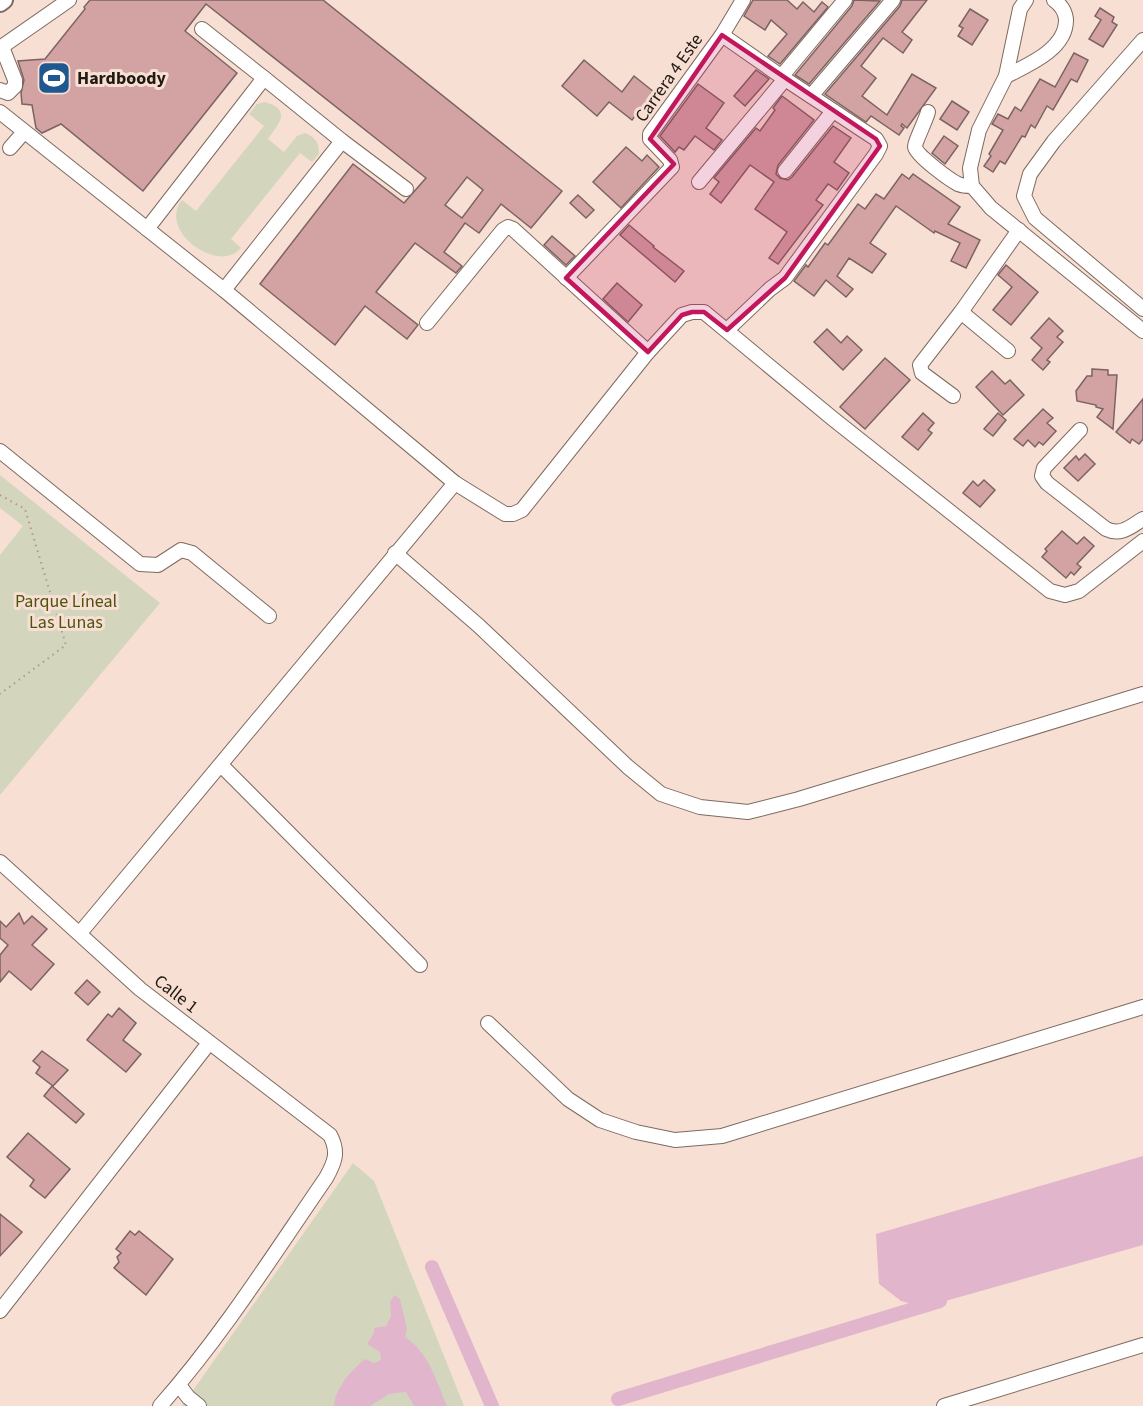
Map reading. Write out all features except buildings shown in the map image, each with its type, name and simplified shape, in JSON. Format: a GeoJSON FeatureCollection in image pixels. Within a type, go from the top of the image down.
{"type":"FeatureCollection","features":[{"type":"Feature","properties":{"kind":"main road"},"geometry":{"type":"LineString","coordinates":[[0,3],[4,0]]}},
{"type":"Feature","properties":{"kind":"street"},"geometry":{"type":"LineString","coordinates":[[0,90],[8,93],[15,86],[15,80],[1,48],[69,0]]}},
{"type":"Feature","properties":{"kind":"street","name":"Carrera 4 Este"},"geometry":{"type":"LineString","coordinates":[[566,278],[672,167],[672,162],[649,136],[722,35],[743,0]]}},
{"type":"Feature","properties":{"kind":"street"},"geometry":{"type":"LineString","coordinates":[[699,182],[844,0]]}},
{"type":"Feature","properties":{"kind":"street"},"geometry":{"type":"LineString","coordinates":[[811,96],[893,0]]}},
{"type":"Feature","properties":{"kind":"street"},"geometry":{"type":"LineString","coordinates":[[1026,0],[1020,9],[1006,76],[979,130],[970,168],[972,186],[991,208],[1143,331]]}},
{"type":"Feature","properties":{"kind":"street"},"geometry":{"type":"LineString","coordinates":[[1006,76],[1050,50],[1061,38],[1066,25],[1065,13],[1060,4],[1054,0]]}},
{"type":"Feature","properties":{"kind":"street"},"geometry":{"type":"LineString","coordinates":[[202,29],[406,189]]}},
{"type":"Feature","properties":{"kind":"street"},"geometry":{"type":"LineString","coordinates":[[722,35],[876,139],[880,146],[785,278],[770,289],[727,330]]}},
{"type":"Feature","properties":{"kind":"street"},"geometry":{"type":"LineString","coordinates":[[1143,40],[1054,141],[1030,174],[1024,196],[1035,218],[1143,309]]}},
{"type":"Feature","properties":{"kind":"street"},"geometry":{"type":"LineString","coordinates":[[147,229],[264,78]]}},
{"type":"Feature","properties":{"kind":"street"},"geometry":{"type":"LineString","coordinates":[[785,171],[833,111]]}},
{"type":"Feature","properties":{"kind":"street"},"geometry":{"type":"LineString","coordinates":[[0,112],[224,290],[455,483],[505,514],[513,514],[522,510],[648,352],[682,315],[704,312],[832,418],[1050,591],[1065,595],[1079,591],[1143,541]]}},
{"type":"Feature","properties":{"kind":"street"},"geometry":{"type":"LineString","coordinates":[[928,112],[923,130],[915,142],[919,155],[956,183],[972,186]]}},
{"type":"Feature","properties":{"kind":"street"},"geometry":{"type":"LineString","coordinates":[[10,148],[24,132]]}},
{"type":"Feature","properties":{"kind":"street"},"geometry":{"type":"LineString","coordinates":[[224,290],[342,141]]}},
{"type":"Feature","properties":{"kind":"street"},"geometry":{"type":"LineString","coordinates":[[427,323],[503,230],[508,227],[513,229],[648,352]]}},
{"type":"Feature","properties":{"kind":"street"},"geometry":{"type":"LineString","coordinates":[[953,396],[922,373],[920,365],[1019,230]]}},
{"type":"Feature","properties":{"kind":"street"},"geometry":{"type":"LineString","coordinates":[[961,312],[1008,351]]}},
{"type":"Feature","properties":{"kind":"street"},"geometry":{"type":"LineString","coordinates":[[1080,430],[1044,468],[1042,476],[1047,483],[1114,533],[1124,531],[1143,519]]}},
{"type":"Feature","properties":{"kind":"street"},"geometry":{"type":"LineString","coordinates":[[0,450],[140,564],[158,565],[181,550],[192,553],[269,615]]}},
{"type":"Feature","properties":{"kind":"street"},"geometry":{"type":"LineString","coordinates":[[80,933],[455,483]]}},
{"type":"Feature","properties":{"kind":"street"},"geometry":{"type":"LineString","coordinates":[[395,553],[479,626],[628,767],[660,794],[700,807],[748,812],[799,799],[1143,694]]}},
{"type":"Feature","properties":{"kind":"street"},"geometry":{"type":"LineString","coordinates":[[221,765],[420,964]]}},
{"type":"Feature","properties":{"kind":"street","name":"Calle 1"},"geometry":{"type":"LineString","coordinates":[[0,862],[140,989],[330,1135],[335,1145],[336,1161],[326,1178],[251,1288],[179,1385]]}},
{"type":"Feature","properties":{"kind":"street"},"geometry":{"type":"LineString","coordinates":[[488,1023],[568,1099],[600,1120],[636,1132],[675,1140],[722,1136],[1143,1007]]}},
{"type":"Feature","properties":{"kind":"street"},"geometry":{"type":"LineString","coordinates":[[0,1311],[209,1043]]}},
{"type":"Feature","properties":{"kind":"street"},"geometry":{"type":"LineString","coordinates":[[944,1406],[1143,1345]]}},
{"type":"Feature","properties":{"kind":"street"},"geometry":{"type":"LineString","coordinates":[[160,1406],[179,1385],[199,1406]]}},
{"type":"Feature","properties":{"kind":"path"},"geometry":{"type":"LineString","coordinates":[[0,495],[25,509],[66,645],[0,694]]}},
{"type":"Feature","properties":{"kind":"highlighted area"},"geometry":{"type":"Polygon","coordinates":[[[722,35],[876,139],[880,146],[785,278],[727,330],[704,312],[692,312],[682,315],[648,352],[566,278],[674,164],[650,139],[722,35]]]}},
{"type":"Feature","properties":{"kind":"green space"},"geometry":{"type":"Polygon","coordinates":[[[265,102],[274,105],[281,113],[279,123],[268,139],[284,152],[297,136],[305,133],[316,141],[319,154],[312,162],[300,153],[231,239],[241,248],[231,255],[219,256],[206,253],[184,236],[178,224],[176,212],[182,200],[196,211],[264,126],[249,114],[257,104],[265,102]]]}},
{"type":"Feature","properties":{"kind":"green space","name":"Parque Líneal Las Lunas"},"geometry":{"type":"Polygon","coordinates":[[[0,475],[160,603],[0,795],[0,555],[23,526],[0,508],[0,475]]]}},
{"type":"Feature","properties":{"kind":"green space"},"geometry":{"type":"Polygon","coordinates":[[[353,1163],[374,1181],[464,1406],[182,1406],[353,1163]]]}},
{"type":"Feature","properties":{"kind":"shaded area"},"geometry":{"type":"Polygon","coordinates":[[[1143,1156],[1143,1245],[924,1307],[901,1301],[879,1284],[876,1234],[1143,1156]]]}},
{"type":"Feature","properties":{"kind":"shaded area"},"geometry":{"type":"Polygon","coordinates":[[[394,1295],[400,1299],[407,1329],[405,1337],[426,1359],[447,1406],[414,1406],[406,1392],[389,1394],[370,1406],[335,1406],[338,1390],[354,1369],[365,1359],[374,1363],[381,1360],[380,1352],[367,1344],[374,1333],[374,1328],[386,1326],[391,1316],[390,1303],[394,1295]]]}},
{"type":"Feature","properties":{"kind":"waterway"},"geometry":{"type":"LineString","coordinates":[[432,1267],[492,1406]]}},
{"type":"Feature","properties":{"kind":"waterway"},"geometry":{"type":"LineString","coordinates":[[618,1399],[940,1301]]}},
{"type":"Feature","properties":{"kind":"place","name":"Hardboody"},"geometry":{"type":"Point","coordinates":[54,78]}}]}
